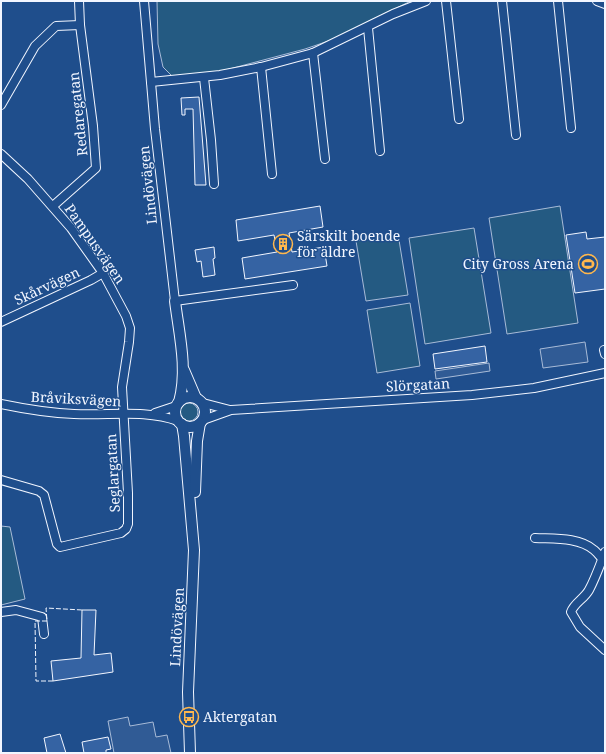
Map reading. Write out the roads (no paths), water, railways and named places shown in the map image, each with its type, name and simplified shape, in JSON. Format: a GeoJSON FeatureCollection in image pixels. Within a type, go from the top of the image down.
{"type":"FeatureCollection","features":[{"type":"Feature","properties":{"kind":"main road","name":"Lindövägen"},"geometry":{"type":"LineString","coordinates":[[175,301],[183,366],[182,385],[178,404]]}},
{"type":"Feature","properties":{"kind":"main road","name":"Lindövägen"},"geometry":{"type":"LineString","coordinates":[[183,366],[199,400]]}},
{"type":"Feature","properties":{"kind":"main road"},"geometry":{"type":"LineString","coordinates":[[187,397],[199,400],[205,411],[202,421],[191,427],[180,422],[176,416],[178,404],[187,397]]}},
{"type":"Feature","properties":{"kind":"main road","name":"Lindövägen"},"geometry":{"type":"LineString","coordinates":[[193,532],[197,441],[202,421]]}},
{"type":"Feature","properties":{"kind":"main road","name":"Lindövägen"},"geometry":{"type":"LineString","coordinates":[[180,422],[184,436],[194,550],[188,692],[190,753]]}},
{"type":"Feature","properties":{"kind":"main road","name":"Lindövägen"},"geometry":{"type":"LineString","coordinates":[[189,724],[194,753]]}},
{"type":"Feature","properties":{"kind":"street","name":"Redaregatan"},"geometry":{"type":"LineString","coordinates":[[53,206],[96,168],[93,126],[80,25],[79,1]]}},
{"type":"Feature","properties":{"kind":"street","name":"Lindövägen"},"geometry":{"type":"LineString","coordinates":[[144,1],[151,82],[175,301]]}},
{"type":"Feature","properties":{"kind":"street"},"geometry":{"type":"LineString","coordinates":[[151,82],[204,78],[261,67],[313,53],[368,28],[393,14],[426,1]]}},
{"type":"Feature","properties":{"kind":"street"},"geometry":{"type":"LineString","coordinates":[[446,1],[459,119]]}},
{"type":"Feature","properties":{"kind":"street"},"geometry":{"type":"LineString","coordinates":[[502,1],[516,135]]}},
{"type":"Feature","properties":{"kind":"street"},"geometry":{"type":"LineString","coordinates":[[558,1],[571,128]]}},
{"type":"Feature","properties":{"kind":"street"},"geometry":{"type":"LineString","coordinates":[[597,1],[605,4]]}},
{"type":"Feature","properties":{"kind":"street"},"geometry":{"type":"LineString","coordinates":[[1,105],[35,46],[56,26],[80,25]]}},
{"type":"Feature","properties":{"kind":"street"},"geometry":{"type":"LineString","coordinates":[[368,28],[380,151]]}},
{"type":"Feature","properties":{"kind":"street"},"geometry":{"type":"LineString","coordinates":[[313,53],[325,159]]}},
{"type":"Feature","properties":{"kind":"street"},"geometry":{"type":"LineString","coordinates":[[261,67],[272,174]]}},
{"type":"Feature","properties":{"kind":"street"},"geometry":{"type":"LineString","coordinates":[[204,78],[214,184]]}},
{"type":"Feature","properties":{"kind":"street","name":"Pampusvägen"},"geometry":{"type":"LineString","coordinates":[[1,154],[28,178],[71,228],[103,273],[126,316],[130,328],[122,387],[123,415]]}},
{"type":"Feature","properties":{"kind":"street","name":"Skårvägen"},"geometry":{"type":"LineString","coordinates":[[1,322],[103,273]]}},
{"type":"Feature","properties":{"kind":"street"},"geometry":{"type":"LineString","coordinates":[[175,301],[294,285]]}},
{"type":"Feature","properties":{"kind":"street","name":"Slörgatan"},"geometry":{"type":"LineString","coordinates":[[202,421],[231,410],[472,395],[534,388],[605,373]]}},
{"type":"Feature","properties":{"kind":"street","name":"Slörgatan"},"geometry":{"type":"LineString","coordinates":[[199,400],[231,410]]}},
{"type":"Feature","properties":{"kind":"street","name":"Bråviksvägen"},"geometry":{"type":"LineString","coordinates":[[1,404],[26,409],[74,414],[150,414],[166,416],[180,422]]}},
{"type":"Feature","properties":{"kind":"street","name":"Bråviksvägen"},"geometry":{"type":"LineString","coordinates":[[150,414],[178,404]]}},
{"type":"Feature","properties":{"kind":"street","name":"Seglargatan"},"geometry":{"type":"LineString","coordinates":[[1,480],[39,491],[44,495],[57,544],[60,547],[121,533],[126,529],[128,524],[128,493],[123,415]]}},
{"type":"Feature","properties":{"kind":"street"},"geometry":{"type":"LineString","coordinates":[[535,538],[568,540],[582,543],[604,558],[588,590],[581,600],[572,606],[571,612],[580,627],[605,650]]}},
{"type":"Feature","properties":{"kind":"street"},"geometry":{"type":"LineString","coordinates":[[1,612],[16,610],[42,617],[44,634]]}},
{"type":"Feature","properties":{"kind":"place","name":"Särskilt boende för äldre"},"geometry":{"type":"Point","coordinates":[283,244]}},
{"type":"Feature","properties":{"kind":"place","name":"City Gross Arena"},"geometry":{"type":"Point","coordinates":[588,264]}},
{"type":"Feature","properties":{"kind":"place","name":"Aktergatan"},"geometry":{"type":"Point","coordinates":[189,717]}}]}
